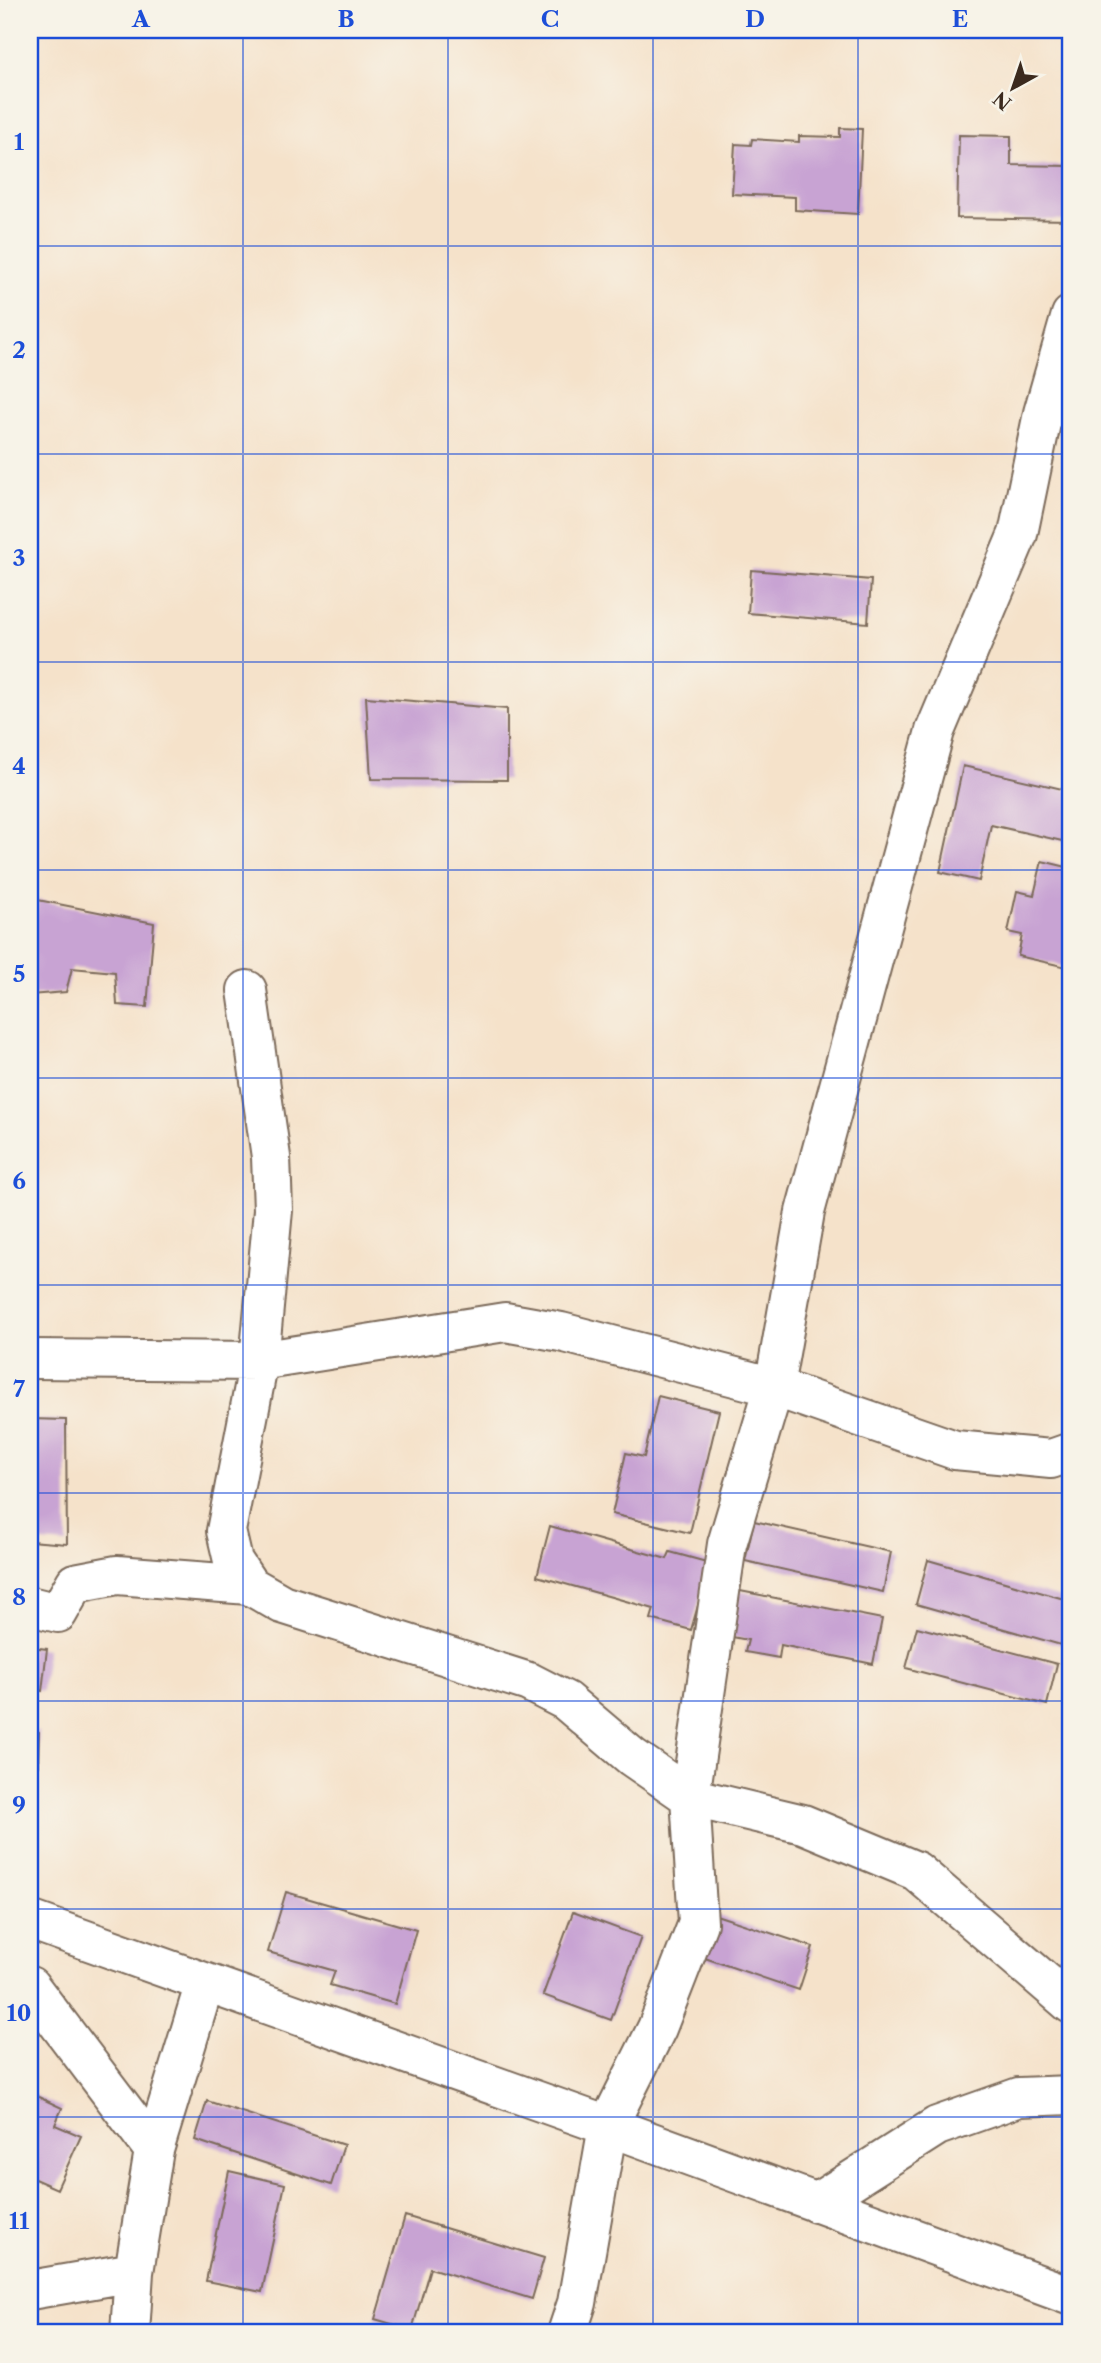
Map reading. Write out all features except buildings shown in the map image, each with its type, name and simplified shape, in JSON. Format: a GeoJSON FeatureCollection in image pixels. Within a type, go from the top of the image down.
{"type":"FeatureCollection","features":[{"type":"Feature","properties":{"kind":"street"},"geometry":{"type":"LineString","coordinates":[[567,2333],[577,2303],[608,2126],[657,2028],[698,1923],[690,1797],[727,1544],[774,1387],[804,1212],[935,731],[1018,534],[1043,414],[1071,315]]}},
{"type":"Feature","properties":{"kind":"street"},"geometry":{"type":"LineString","coordinates":[[247,989],[271,1157],[273,1210],[259,1361],[226,1531],[233,1561],[249,1585]]}},
{"type":"Feature","properties":{"kind":"street"},"geometry":{"type":"LineString","coordinates":[[30,1359],[259,1361],[505,1322],[561,1332],[774,1387],[955,1450],[1051,1459],[1071,1452]]}},
{"type":"Feature","properties":{"kind":"street"},"geometry":{"type":"LineString","coordinates":[[30,1606],[58,1613],[75,1583],[117,1575],[249,1585],[282,1604],[529,1682],[566,1701],[632,1757],[690,1797],[803,1825],[916,1871],[1071,2004]]}},
{"type":"Feature","properties":{"kind":"street"},"geometry":{"type":"LineString","coordinates":[[30,1920],[608,2126],[1071,2297]]}},
{"type":"Feature","properties":{"kind":"street"},"geometry":{"type":"LineString","coordinates":[[130,2333],[134,2272],[154,2150],[205,1983]]}},
{"type":"Feature","properties":{"kind":"street"},"geometry":{"type":"LineString","coordinates":[[30,1986],[154,2150]]}},
{"type":"Feature","properties":{"kind":"street"},"geometry":{"type":"LineString","coordinates":[[816,2203],[937,2126],[1019,2097],[1071,2095]]}},
{"type":"Feature","properties":{"kind":"street"},"geometry":{"type":"LineString","coordinates":[[30,2290],[134,2272]]}}]}
